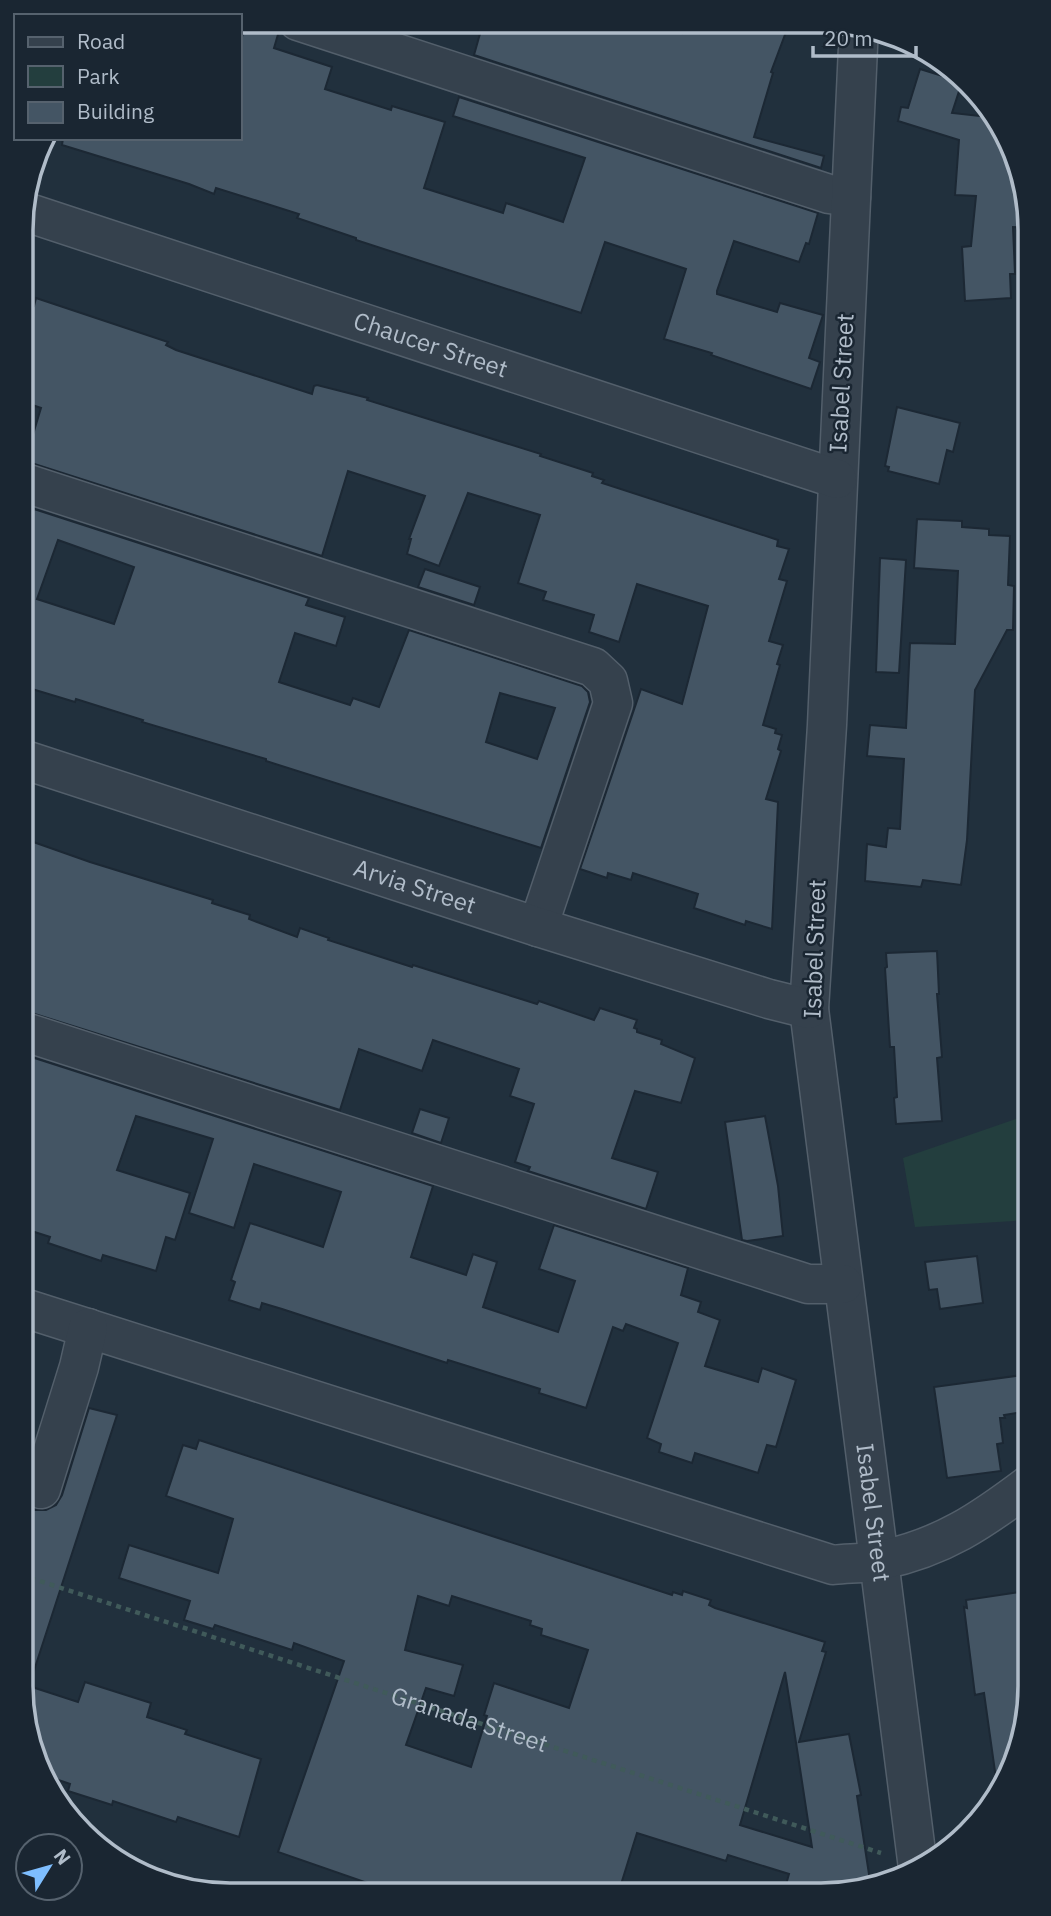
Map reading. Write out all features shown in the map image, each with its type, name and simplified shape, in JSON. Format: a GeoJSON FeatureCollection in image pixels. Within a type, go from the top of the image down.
{"type":"FeatureCollection","features":[{"type":"Feature","properties":{"kind":"street"},"geometry":{"type":"LineString","coordinates":[[335,33],[829,194],[851,197]]}},
{"type":"Feature","properties":{"kind":"street","name":"Isabel Street"},"geometry":{"type":"LineString","coordinates":[[858,37],[827,726],[809,1009],[917,1857]]}},
{"type":"Feature","properties":{"kind":"street","name":"Chaucer Street"},"geometry":{"type":"LineString","coordinates":[[34,215],[837,479]]}},
{"type":"Feature","properties":{"kind":"street"},"geometry":{"type":"LineString","coordinates":[[33,486],[593,667],[608,681],[613,704],[538,927]]}},
{"type":"Feature","properties":{"kind":"street","name":"Arvia Street"},"geometry":{"type":"LineString","coordinates":[[33,763],[538,927],[809,1009]]}},
{"type":"Feature","properties":{"kind":"street"},"geometry":{"type":"LineString","coordinates":[[33,1035],[807,1283],[843,1284]]}},
{"type":"Feature","properties":{"kind":"street"},"geometry":{"type":"LineString","coordinates":[[33,1310],[833,1565],[879,1561],[927,1548],[982,1520],[1017,1493]]}},
{"type":"Feature","properties":{"kind":"street"},"geometry":{"type":"LineString","coordinates":[[41,1489],[79,1367],[88,1328]]}},
{"type":"Feature","properties":{"kind":"path","name":"Granada Street"},"geometry":{"type":"LineString","coordinates":[[33,1579],[878,1852],[911,1860]]}},
{"type":"Feature","properties":{"kind":"green space"},"geometry":{"type":"Polygon","coordinates":[[[1017,1118],[1017,1221],[915,1227],[903,1158],[1017,1118]]]}},
{"type":"Feature","properties":{"kind":"building"},"geometry":{"type":"Polygon","coordinates":[[[243,33],[278,33],[274,48],[332,67],[325,89],[391,110],[392,106],[445,122],[424,188],[503,213],[506,203],[563,222],[585,158],[453,116],[459,97],[818,213],[809,244],[806,243],[799,262],[734,241],[717,291],[717,294],[777,312],[780,303],[823,315],[809,358],[820,362],[811,389],[711,355],[712,353],[664,339],[686,269],[605,242],[581,313],[356,240],[297,218],[299,214],[216,188],[214,194],[62,145],[63,140],[242,140],[243,33]]]}},
{"type":"Feature","properties":{"kind":"building"},"geometry":{"type":"Polygon","coordinates":[[[480,33],[786,33],[771,72],[773,73],[754,137],[824,156],[821,168],[474,55],[480,33]]]}},
{"type":"Feature","properties":{"kind":"building"},"geometry":{"type":"Polygon","coordinates":[[[920,69],[943,76],[959,90],[952,113],[981,116],[997,143],[1007,167],[1016,204],[1018,227],[1013,227],[1015,274],[1010,274],[1011,298],[965,301],[962,247],[971,246],[976,196],[955,195],[959,140],[898,121],[901,107],[908,108],[920,69]]]}},
{"type":"Feature","properties":{"kind":"building"},"geometry":{"type":"Polygon","coordinates":[[[36,298],[168,342],[166,345],[176,350],[312,394],[314,386],[317,385],[368,398],[367,400],[541,454],[540,456],[593,473],[592,476],[604,480],[602,483],[778,540],[777,546],[789,549],[779,579],[787,581],[769,641],[783,645],[763,725],[776,729],[775,733],[782,735],[778,749],[781,751],[766,799],[778,802],[772,929],[746,921],[745,925],[694,908],[698,894],[633,873],[631,880],[608,873],[607,878],[580,869],[641,689],[682,704],[708,606],[637,584],[619,642],[589,632],[594,615],[543,600],[546,592],[518,583],[540,515],[468,493],[439,566],[407,554],[409,539],[425,496],[348,471],[322,556],[33,464],[33,434],[41,408],[33,405],[36,298]]]}},
{"type":"Feature","properties":{"kind":"building"},"geometry":{"type":"Polygon","coordinates":[[[897,407],[960,423],[953,452],[947,450],[939,484],[888,471],[889,467],[885,466],[897,407]]]}},
{"type":"Feature","properties":{"kind":"building"},"geometry":{"type":"Polygon","coordinates":[[[34,509],[309,598],[306,605],[345,617],[336,646],[295,633],[279,682],[350,705],[353,698],[379,707],[409,630],[582,686],[588,692],[590,702],[541,848],[76,699],[75,702],[33,689],[34,509]],[[58,540],[37,599],[114,624],[134,567],[58,540]],[[500,693],[486,742],[537,759],[555,708],[500,693]]]}},
{"type":"Feature","properties":{"kind":"building"},"geometry":{"type":"Polygon","coordinates":[[[917,519],[962,521],[962,527],[989,529],[989,535],[1010,536],[1008,585],[1014,586],[1013,630],[1007,630],[975,690],[967,840],[961,885],[923,880],[921,887],[865,881],[867,844],[886,847],[888,828],[900,829],[904,759],[867,756],[870,725],[906,728],[910,643],[955,644],[958,571],[914,568],[917,519]]]}},
{"type":"Feature","properties":{"kind":"building"},"geometry":{"type":"Polygon","coordinates":[[[880,558],[906,560],[899,673],[876,672],[880,558]]]}},
{"type":"Feature","properties":{"kind":"building"},"geometry":{"type":"Polygon","coordinates":[[[425,569],[480,587],[474,605],[418,587],[425,569]]]}},
{"type":"Feature","properties":{"kind":"building"},"geometry":{"type":"Polygon","coordinates":[[[33,842],[213,900],[212,903],[250,915],[249,919],[297,937],[300,928],[329,938],[328,940],[412,967],[413,965],[537,1004],[539,1001],[594,1020],[600,1008],[637,1020],[634,1028],[637,1032],[662,1040],[661,1044],[695,1058],[681,1103],[635,1091],[612,1158],[658,1172],[646,1209],[528,1171],[530,1167],[515,1162],[534,1104],[510,1096],[519,1069],[433,1040],[422,1071],[359,1049],[340,1110],[33,1013],[33,842]]]}},
{"type":"Feature","properties":{"kind":"building"},"geometry":{"type":"Polygon","coordinates":[[[937,951],[942,1057],[937,1058],[942,1121],[896,1124],[894,1098],[897,1097],[894,1047],[890,1047],[886,953],[937,951]]]}},
{"type":"Feature","properties":{"kind":"building"},"geometry":{"type":"Polygon","coordinates":[[[33,1058],[433,1186],[411,1257],[466,1275],[473,1254],[497,1262],[483,1307],[558,1332],[575,1281],[539,1269],[554,1225],[688,1268],[681,1295],[701,1302],[698,1312],[720,1320],[705,1366],[758,1382],[762,1368],[796,1380],[776,1447],[767,1445],[758,1473],[695,1453],[692,1463],[659,1452],[661,1444],[647,1438],[678,1343],[626,1324],[623,1331],[613,1327],[586,1408],[539,1393],[540,1389],[448,1360],[447,1363],[282,1309],[262,1303],[260,1310],[229,1300],[235,1282],[231,1280],[250,1223],[323,1247],[341,1192],[254,1164],[234,1228],[189,1213],[213,1139],[136,1116],[117,1170],[190,1193],[175,1240],[166,1237],[156,1271],[103,1255],[101,1261],[48,1243],[50,1237],[33,1232],[33,1058]]]}},
{"type":"Feature","properties":{"kind":"building"},"geometry":{"type":"Polygon","coordinates":[[[420,1109],[449,1118],[441,1143],[412,1133],[420,1109]]]}},
{"type":"Feature","properties":{"kind":"building"},"geometry":{"type":"Polygon","coordinates":[[[765,1116],[778,1186],[783,1236],[747,1241],[742,1240],[725,1122],[765,1116]]]}},
{"type":"Feature","properties":{"kind":"building"},"geometry":{"type":"Polygon","coordinates":[[[977,1256],[983,1303],[940,1309],[937,1289],[929,1290],[925,1262],[977,1256]]]}},
{"type":"Feature","properties":{"kind":"building"},"geometry":{"type":"Polygon","coordinates":[[[1017,1376],[1017,1413],[1000,1418],[1003,1443],[997,1444],[1001,1471],[947,1478],[934,1387],[1017,1376]]]}},
{"type":"Feature","properties":{"kind":"building"},"geometry":{"type":"Polygon","coordinates":[[[89,1408],[117,1415],[33,1674],[33,1509],[46,1510],[56,1505],[62,1495],[89,1408]]]}},
{"type":"Feature","properties":{"kind":"building"},"geometry":{"type":"Polygon","coordinates":[[[199,1440],[672,1595],[673,1592],[682,1595],[683,1591],[711,1600],[709,1605],[715,1608],[825,1642],[822,1651],[826,1652],[799,1742],[849,1734],[861,1795],[857,1796],[869,1876],[834,1882],[786,1883],[789,1874],[728,1855],[726,1861],[637,1833],[621,1883],[367,1883],[278,1852],[344,1661],[294,1643],[292,1650],[215,1625],[213,1629],[184,1620],[190,1601],[119,1578],[129,1545],[218,1573],[233,1519],[166,1496],[183,1445],[196,1449],[199,1440]],[[418,1596],[405,1650],[463,1665],[454,1696],[426,1688],[406,1745],[471,1767],[494,1683],[569,1708],[588,1650],[541,1635],[542,1629],[530,1625],[531,1621],[452,1596],[449,1606],[418,1596]],[[785,1672],[740,1825],[812,1847],[785,1672]]]}},
{"type":"Feature","properties":{"kind":"building"},"geometry":{"type":"Polygon","coordinates":[[[1017,1592],[1017,1699],[1011,1737],[996,1775],[984,1693],[975,1695],[964,1607],[967,1608],[966,1600],[1017,1592]]]}},
{"type":"Feature","properties":{"kind":"building"},"geometry":{"type":"Polygon","coordinates":[[[85,1682],[151,1703],[147,1717],[187,1730],[185,1734],[261,1759],[239,1837],[178,1817],[176,1822],[113,1801],[112,1805],[68,1791],[70,1784],[58,1780],[44,1749],[37,1724],[33,1687],[78,1702],[85,1682]]]}}]}
